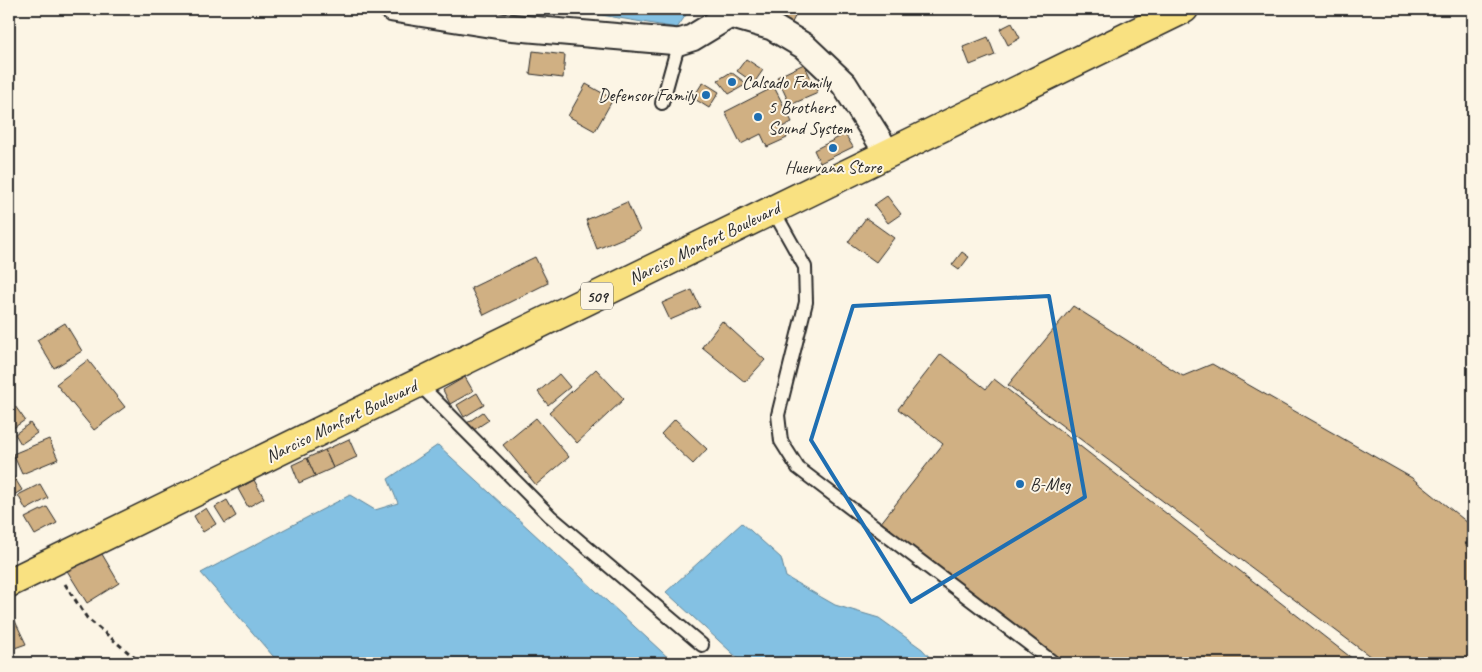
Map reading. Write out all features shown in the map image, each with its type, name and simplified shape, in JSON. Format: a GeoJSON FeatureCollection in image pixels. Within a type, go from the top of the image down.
{"type":"FeatureCollection","features":[{"type":"Feature","properties":{"kind":"main road","name":"Narciso Monfort Boulevard"},"geometry":{"type":"LineString","coordinates":[[9,583],[1184,9]]}},
{"type":"Feature","properties":{"kind":"street"},"geometry":{"type":"LineString","coordinates":[[393,9],[507,27],[679,42],[692,38],[732,12],[772,26],[804,46],[844,84],[888,154]]}},
{"type":"Feature","properties":{"kind":"lane"},"geometry":{"type":"LineString","coordinates":[[662,103],[679,42]]}},
{"type":"Feature","properties":{"kind":"lane"},"geometry":{"type":"LineString","coordinates":[[773,210],[805,267],[806,302],[778,415],[781,441],[798,468],[1054,663]]}},
{"type":"Feature","properties":{"kind":"lane"},"geometry":{"type":"LineString","coordinates":[[418,383],[550,516],[702,646]]}},
{"type":"Feature","properties":{"kind":"path"},"geometry":{"type":"LineString","coordinates":[[1465,544],[1473,543]]}},
{"type":"Feature","properties":{"kind":"path"},"geometry":{"type":"LineString","coordinates":[[51,562],[87,618],[141,663]]}},
{"type":"Feature","properties":{"kind":"highlighted area"},"geometry":{"type":"Polygon","coordinates":[[[1049,296],[1085,497],[911,602],[811,440],[853,306],[1049,296]]]}},
{"type":"Feature","properties":{"kind":"water"},"geometry":{"type":"Polygon","coordinates":[[[567,9],[690,9],[677,28],[567,9]]]}},
{"type":"Feature","properties":{"kind":"water"},"geometry":{"type":"Polygon","coordinates":[[[438,445],[674,663],[279,663],[201,573],[350,495],[375,510],[398,503],[388,479],[438,445]]]}},
{"type":"Feature","properties":{"kind":"water"},"geometry":{"type":"Polygon","coordinates":[[[742,523],[781,558],[786,577],[835,605],[879,618],[922,649],[935,663],[743,663],[666,592],[742,523]]]}},
{"type":"Feature","properties":{"kind":"building"},"geometry":{"type":"Polygon","coordinates":[[[750,9],[799,9],[786,34],[750,9]]]}},
{"type":"Feature","properties":{"kind":"building"},"geometry":{"type":"Polygon","coordinates":[[[1012,23],[1020,38],[1008,45],[1000,29],[1012,23]]]}},
{"type":"Feature","properties":{"kind":"building"},"geometry":{"type":"Polygon","coordinates":[[[988,37],[995,55],[970,65],[963,47],[988,37]]]}},
{"type":"Feature","properties":{"kind":"building"},"geometry":{"type":"Polygon","coordinates":[[[533,51],[565,55],[563,78],[530,74],[533,51]]]}},
{"type":"Feature","properties":{"kind":"building","name":"Defensor Family"},"geometry":{"type":"Polygon","coordinates":[[[746,59],[763,70],[754,83],[737,71],[746,59]]]}},
{"type":"Feature","properties":{"kind":"building"},"geometry":{"type":"Polygon","coordinates":[[[804,64],[818,93],[790,105],[777,77],[804,64]]]}},
{"type":"Feature","properties":{"kind":"building","name":"Calsado Family"},"geometry":{"type":"Polygon","coordinates":[[[731,72],[747,84],[729,94],[718,80],[731,72]]]}},
{"type":"Feature","properties":{"kind":"building","name":"Defensor Family"},"geometry":{"type":"Polygon","coordinates":[[[703,82],[719,92],[709,108],[693,98],[703,82]]]}},
{"type":"Feature","properties":{"kind":"building"},"geometry":{"type":"Polygon","coordinates":[[[586,84],[613,99],[595,131],[568,116],[586,84]]]}},
{"type":"Feature","properties":{"kind":"building","name":"5 Brothers Sound System"},"geometry":{"type":"Polygon","coordinates":[[[774,87],[792,122],[782,127],[787,138],[767,147],[761,134],[741,144],[725,112],[774,87]]]}},
{"type":"Feature","properties":{"kind":"building","name":"Huervana Store"},"geometry":{"type":"Polygon","coordinates":[[[845,134],[853,147],[820,163],[814,150],[845,134]]]}},
{"type":"Feature","properties":{"kind":"building"},"geometry":{"type":"Polygon","coordinates":[[[887,196],[901,214],[888,223],[874,205],[887,196]]]}},
{"type":"Feature","properties":{"kind":"building"},"geometry":{"type":"Polygon","coordinates":[[[627,202],[640,231],[597,249],[586,220],[627,202]]]}},
{"type":"Feature","properties":{"kind":"building"},"geometry":{"type":"Polygon","coordinates":[[[866,218],[894,238],[876,262],[848,242],[866,218]]]}},
{"type":"Feature","properties":{"kind":"building"},"geometry":{"type":"Polygon","coordinates":[[[962,252],[969,257],[959,270],[952,265],[962,252]]]}},
{"type":"Feature","properties":{"kind":"building"},"geometry":{"type":"Polygon","coordinates":[[[535,257],[548,283],[484,315],[471,288],[535,257]]]}},
{"type":"Feature","properties":{"kind":"building"},"geometry":{"type":"Polygon","coordinates":[[[692,290],[700,307],[670,320],[662,303],[692,290]]]}},
{"type":"Feature","properties":{"kind":"building"},"geometry":{"type":"Polygon","coordinates":[[[1073,306],[1183,376],[1212,364],[1412,478],[1473,527],[1473,663],[1379,663],[1008,385],[1073,306]]]}},
{"type":"Feature","properties":{"kind":"building"},"geometry":{"type":"Polygon","coordinates":[[[722,321],[765,360],[745,382],[702,347],[722,321]]]}},
{"type":"Feature","properties":{"kind":"building"},"geometry":{"type":"Polygon","coordinates":[[[65,323],[82,351],[54,368],[37,340],[65,323]]]}},
{"type":"Feature","properties":{"kind":"building","name":"B-Meg"},"geometry":{"type":"Polygon","coordinates":[[[941,354],[986,389],[994,379],[1358,663],[1059,663],[880,524],[943,444],[898,409],[941,354]]]}},
{"type":"Feature","properties":{"kind":"building"},"geometry":{"type":"Polygon","coordinates":[[[88,360],[125,407],[94,430],[56,384],[88,360]]]}},
{"type":"Feature","properties":{"kind":"building"},"geometry":{"type":"Polygon","coordinates":[[[596,369],[624,399],[577,443],[549,412],[596,369]]]}},
{"type":"Feature","properties":{"kind":"building"},"geometry":{"type":"Polygon","coordinates":[[[559,374],[570,387],[548,405],[538,392],[559,374]]]}},
{"type":"Feature","properties":{"kind":"building"},"geometry":{"type":"Polygon","coordinates":[[[465,377],[473,391],[450,404],[443,390],[465,377]]]}},
{"type":"Feature","properties":{"kind":"building"},"geometry":{"type":"Polygon","coordinates":[[[477,393],[484,405],[464,417],[457,405],[477,393]]]}},
{"type":"Feature","properties":{"kind":"building"},"geometry":{"type":"Polygon","coordinates":[[[15,406],[25,420],[9,431],[9,411],[15,406]]]}},
{"type":"Feature","properties":{"kind":"building"},"geometry":{"type":"Polygon","coordinates":[[[483,412],[489,420],[472,431],[467,423],[483,412]]]}},
{"type":"Feature","properties":{"kind":"building"},"geometry":{"type":"Polygon","coordinates":[[[536,418],[569,457],[536,485],[503,445],[536,418]]]}},
{"type":"Feature","properties":{"kind":"building"},"geometry":{"type":"Polygon","coordinates":[[[675,419],[707,449],[693,464],[661,434],[675,419]]]}},
{"type":"Feature","properties":{"kind":"building"},"geometry":{"type":"Polygon","coordinates":[[[30,423],[37,433],[21,444],[15,434],[30,423]]]}},
{"type":"Feature","properties":{"kind":"building"},"geometry":{"type":"Polygon","coordinates":[[[49,439],[58,459],[22,474],[13,454],[49,439]]]}},
{"type":"Feature","properties":{"kind":"building"},"geometry":{"type":"Polygon","coordinates":[[[349,439],[357,457],[333,468],[325,450],[349,439]]]}},
{"type":"Feature","properties":{"kind":"building"},"geometry":{"type":"Polygon","coordinates":[[[325,450],[333,468],[315,476],[307,458],[325,450]]]}},
{"type":"Feature","properties":{"kind":"building"},"geometry":{"type":"Polygon","coordinates":[[[307,458],[315,476],[299,483],[292,465],[307,458]]]}},
{"type":"Feature","properties":{"kind":"building"},"geometry":{"type":"Polygon","coordinates":[[[9,469],[22,490],[9,498],[9,469]]]}},
{"type":"Feature","properties":{"kind":"building"},"geometry":{"type":"Polygon","coordinates":[[[254,480],[264,498],[248,507],[238,489],[254,480]]]}},
{"type":"Feature","properties":{"kind":"building"},"geometry":{"type":"Polygon","coordinates":[[[40,484],[48,498],[26,510],[18,495],[40,484]]]}},
{"type":"Feature","properties":{"kind":"building"},"geometry":{"type":"Polygon","coordinates":[[[227,500],[236,516],[225,523],[215,507],[227,500]]]}},
{"type":"Feature","properties":{"kind":"building"},"geometry":{"type":"Polygon","coordinates":[[[47,507],[57,523],[35,535],[25,518],[47,507]]]}},
{"type":"Feature","properties":{"kind":"building"},"geometry":{"type":"Polygon","coordinates":[[[206,508],[216,524],[203,532],[194,516],[206,508]]]}},
{"type":"Feature","properties":{"kind":"building"},"geometry":{"type":"Polygon","coordinates":[[[99,549],[119,583],[87,603],[66,569],[99,549]]]}},
{"type":"Feature","properties":{"kind":"building"},"geometry":{"type":"Polygon","coordinates":[[[15,621],[26,644],[9,650],[9,623],[15,621]]]}},
{"type":"Feature","properties":{"kind":"place","name":"Calsado Family"},"geometry":{"type":"Point","coordinates":[732,82]}},
{"type":"Feature","properties":{"kind":"place","name":"Defensor Family"},"geometry":{"type":"Point","coordinates":[706,95]}},
{"type":"Feature","properties":{"kind":"place","name":"5 Brothers Sound System"},"geometry":{"type":"Point","coordinates":[758,117]}},
{"type":"Feature","properties":{"kind":"place","name":"Huervana Store"},"geometry":{"type":"Point","coordinates":[833,148]}},
{"type":"Feature","properties":{"kind":"place","name":"B-Meg"},"geometry":{"type":"Point","coordinates":[1020,484]}}]}
